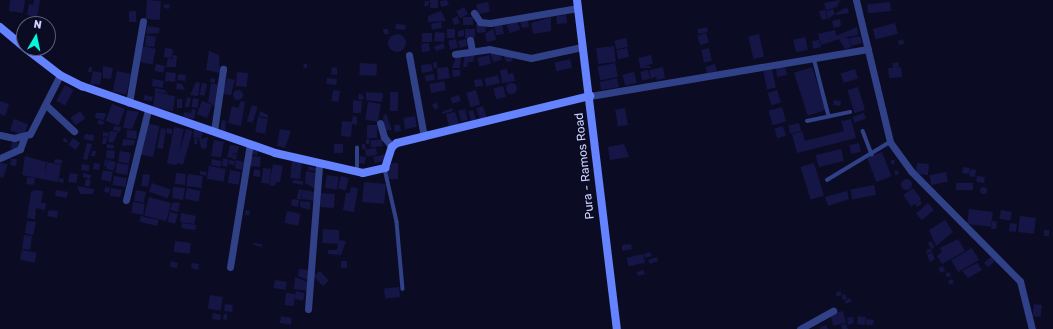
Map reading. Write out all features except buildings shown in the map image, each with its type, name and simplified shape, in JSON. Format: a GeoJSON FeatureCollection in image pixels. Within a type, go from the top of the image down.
{"type":"FeatureCollection","features":[{"type":"Feature","properties":{"kind":"street"},"geometry":{"type":"LineString","coordinates":[[856,0],[890,142],[911,171],[1020,281],[1032,329]]}},
{"type":"Feature","properties":{"kind":"street"},"geometry":{"type":"LineString","coordinates":[[474,13],[480,22],[490,23],[577,4]]}},
{"type":"Feature","properties":{"kind":"street","name":"Pura - Ramos Road"},"geometry":{"type":"LineString","coordinates":[[577,4],[590,96],[617,329]]}},
{"type":"Feature","properties":{"kind":"street"},"geometry":{"type":"LineString","coordinates":[[130,103],[143,21]]}},
{"type":"Feature","properties":{"kind":"street"},"geometry":{"type":"LineString","coordinates":[[0,27],[16,40]]}},
{"type":"Feature","properties":{"kind":"street"},"geometry":{"type":"LineString","coordinates":[[470,40],[472,50]]}},
{"type":"Feature","properties":{"kind":"street"},"geometry":{"type":"LineString","coordinates":[[455,54],[472,50],[489,49],[531,58],[582,47]]}},
{"type":"Feature","properties":{"kind":"street"},"geometry":{"type":"LineString","coordinates":[[392,147],[424,136],[590,96],[868,49]]}},
{"type":"Feature","properties":{"kind":"street"},"geometry":{"type":"LineString","coordinates":[[409,55],[424,136]]}},
{"type":"Feature","properties":{"kind":"street"},"geometry":{"type":"LineString","coordinates":[[35,56],[60,75],[148,110],[319,165],[357,172],[373,172],[385,168],[392,147]]}},
{"type":"Feature","properties":{"kind":"street"},"geometry":{"type":"LineString","coordinates":[[214,131],[223,69]]}},
{"type":"Feature","properties":{"kind":"street"},"geometry":{"type":"LineString","coordinates":[[0,158],[20,149],[24,138],[47,106],[60,75]]}},
{"type":"Feature","properties":{"kind":"street"},"geometry":{"type":"LineString","coordinates":[[47,106],[74,131]]}},
{"type":"Feature","properties":{"kind":"street"},"geometry":{"type":"LineString","coordinates":[[126,200],[148,110]]}},
{"type":"Feature","properties":{"kind":"street"},"geometry":{"type":"LineString","coordinates":[[380,123],[384,137],[392,147]]}},
{"type":"Feature","properties":{"kind":"street"},"geometry":{"type":"LineString","coordinates":[[0,135],[24,138]]}},
{"type":"Feature","properties":{"kind":"street"},"geometry":{"type":"LineString","coordinates":[[230,267],[250,144]]}},
{"type":"Feature","properties":{"kind":"street"},"geometry":{"type":"LineString","coordinates":[[308,309],[319,165]]}},
{"type":"Feature","properties":{"kind":"street"},"geometry":{"type":"LineString","coordinates":[[800,329],[833,311]]}},
{"type":"Feature","properties":{"kind":"lane"},"geometry":{"type":"LineString","coordinates":[[814,58],[829,116]]}},
{"type":"Feature","properties":{"kind":"lane"},"geometry":{"type":"LineString","coordinates":[[807,121],[850,112]]}},
{"type":"Feature","properties":{"kind":"lane"},"geometry":{"type":"LineString","coordinates":[[863,131],[872,154]]}},
{"type":"Feature","properties":{"kind":"lane"},"geometry":{"type":"LineString","coordinates":[[827,180],[890,142]]}},
{"type":"Feature","properties":{"kind":"lane"},"geometry":{"type":"LineString","coordinates":[[357,148],[357,172]]}},
{"type":"Feature","properties":{"kind":"lane"},"geometry":{"type":"LineString","coordinates":[[385,168],[397,222],[403,288]]}}]}
